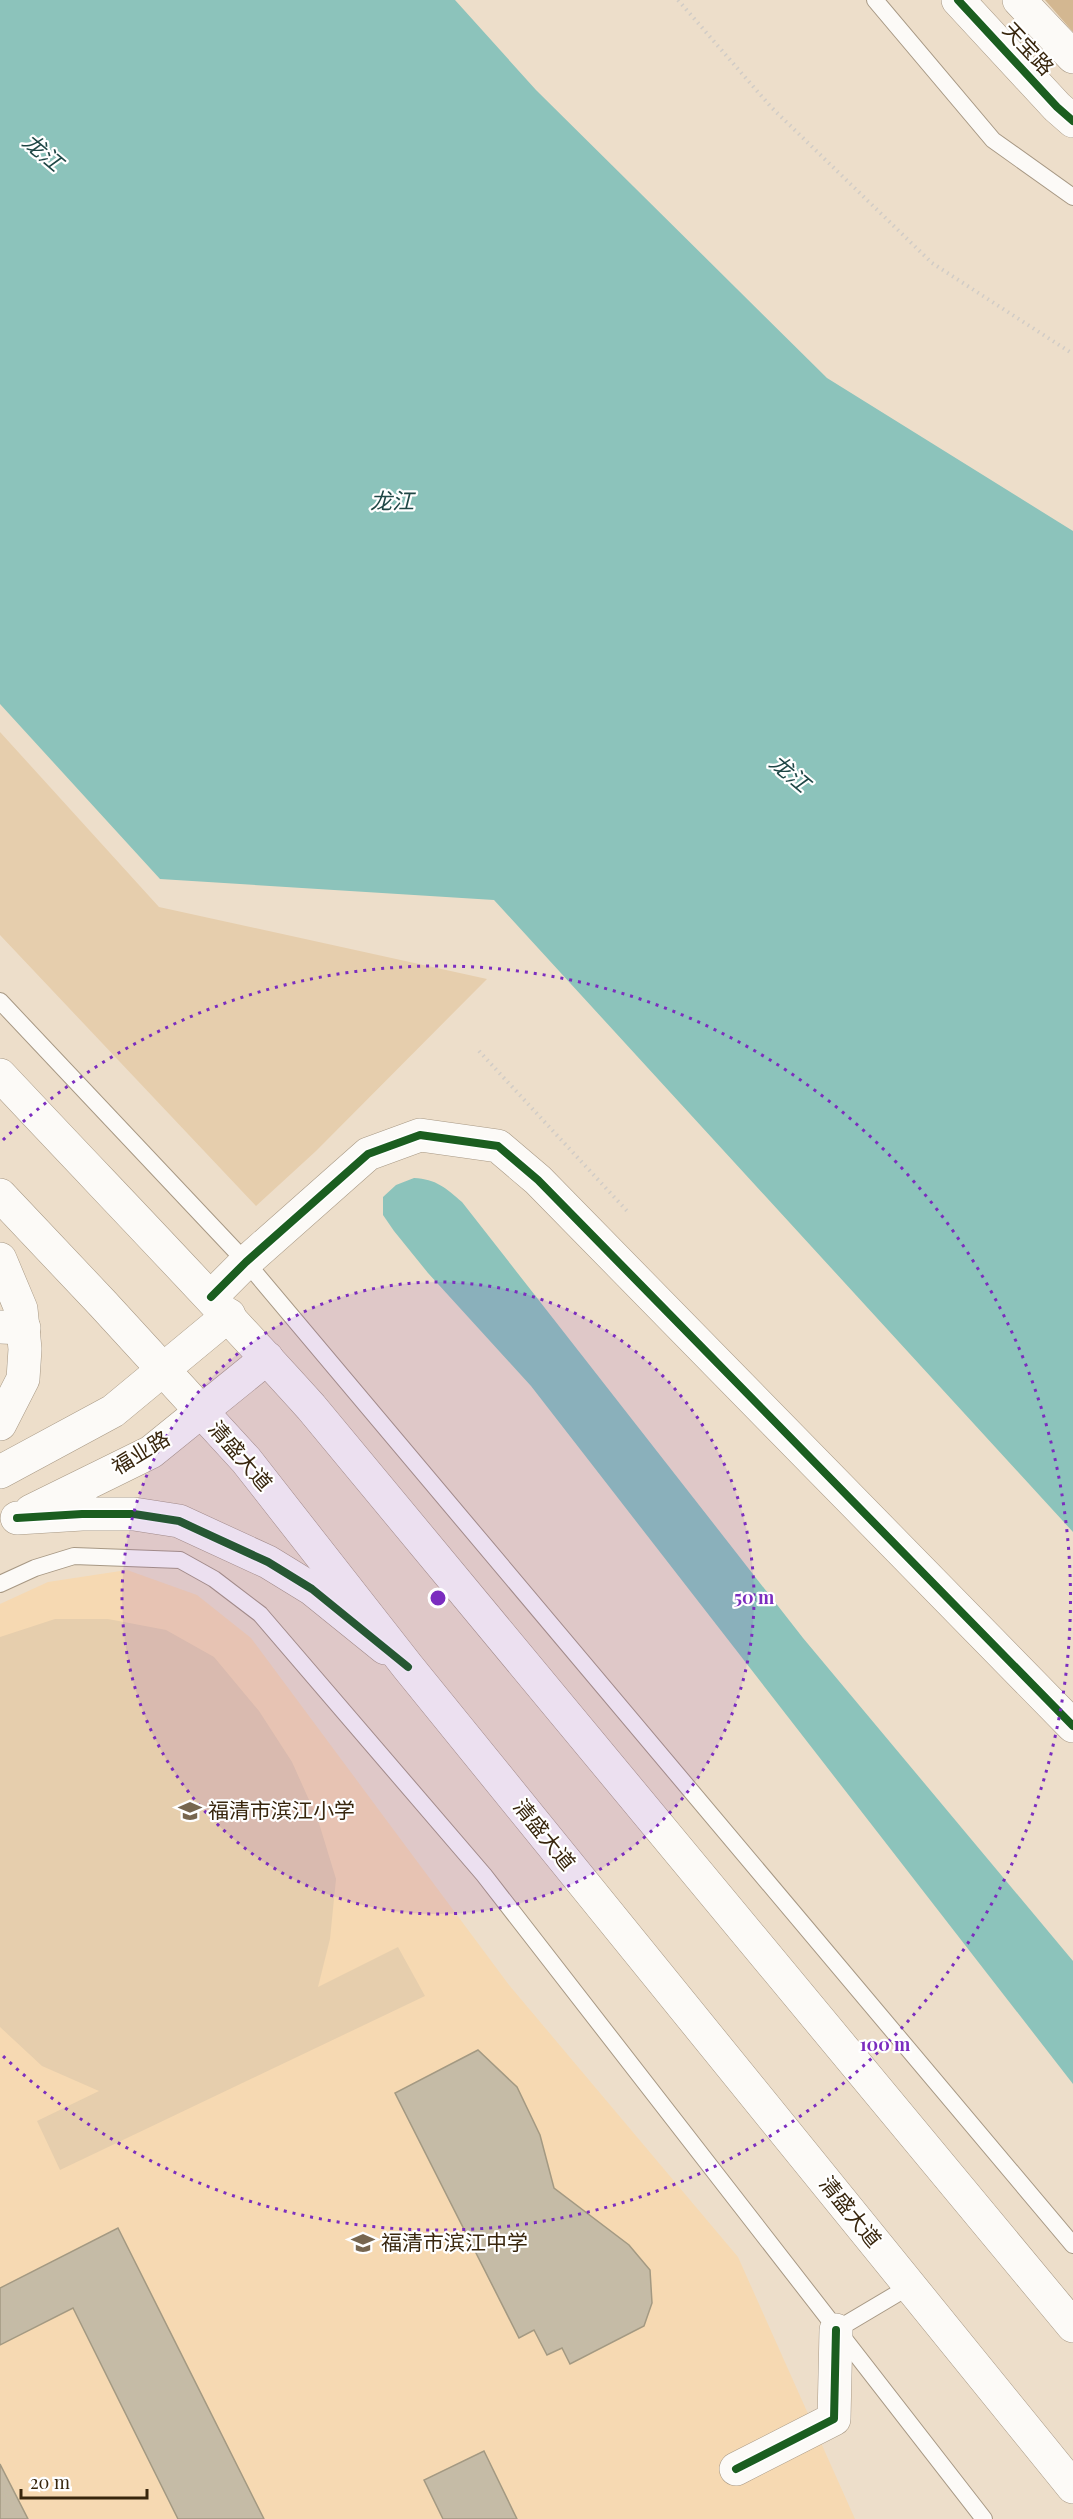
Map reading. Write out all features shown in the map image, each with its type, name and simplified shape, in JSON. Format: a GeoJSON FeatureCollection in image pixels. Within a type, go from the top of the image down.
{"type":"FeatureCollection","features":[{"type":"Feature","properties":{"kind":"main road","name":"天宝路"},"geometry":{"type":"LineString","coordinates":[[958,0],[1057,107],[1073,121]]}},
{"type":"Feature","properties":{"kind":"main road","name":"天宝路"},"geometry":{"type":"LineString","coordinates":[[1019,0],[1073,57]]}},
{"type":"Feature","properties":{"kind":"main road"},"geometry":{"type":"LineString","coordinates":[[0,1076],[220,1306],[311,1407],[1073,2326]]}},
{"type":"Feature","properties":{"kind":"main road"},"geometry":{"type":"LineString","coordinates":[[0,1472],[113,1411],[163,1369],[220,1306],[246,1262],[368,1154],[420,1135],[498,1146],[538,1180],[1073,1726]]}},
{"type":"Feature","properties":{"kind":"main road","name":"清盛大道"},"geometry":{"type":"LineString","coordinates":[[0,1195],[246,1460],[408,1667],[1073,2487]]}},
{"type":"Feature","properties":{"kind":"main road"},"geometry":{"type":"LineString","coordinates":[[0,1259],[21,1309],[12,1327],[24,1378],[0,1424]]}},
{"type":"Feature","properties":{"kind":"main road","name":"福业路"},"geometry":{"type":"LineString","coordinates":[[9,1522],[151,1452],[267,1358]]}},
{"type":"Feature","properties":{"kind":"main road"},"geometry":{"type":"LineString","coordinates":[[9,1522],[82,1514],[134,1515],[179,1521],[268,1562],[312,1589],[408,1667]]}},
{"type":"Feature","properties":{"kind":"main road"},"geometry":{"type":"LineString","coordinates":[[736,2469],[834,2419],[836,2330]]}},
{"type":"Feature","properties":{"kind":"lane"},"geometry":{"type":"LineString","coordinates":[[874,0],[993,140],[1073,197]]}},
{"type":"Feature","properties":{"kind":"lane"},"geometry":{"type":"LineString","coordinates":[[0,1001],[246,1262],[1073,2246]]}},
{"type":"Feature","properties":{"kind":"lane"},"geometry":{"type":"LineString","coordinates":[[0,1584],[74,1556],[180,1560],[214,1580],[260,1614],[483,1875],[984,2519]]}},
{"type":"Feature","properties":{"kind":"lane"},"geometry":{"type":"LineString","coordinates":[[836,2330],[910,2286]]}},
{"type":"Feature","properties":{"kind":"path"},"geometry":{"type":"LineString","coordinates":[[678,0],[771,107],[932,263],[1073,354]]}},
{"type":"Feature","properties":{"kind":"shaded area"},"geometry":{"type":"Polygon","coordinates":[[[1045,0],[1073,0],[1073,32],[1045,0]]]}},
{"type":"Feature","properties":{"kind":"shaded area"},"geometry":{"type":"Polygon","coordinates":[[[0,732],[159,907],[487,979],[316,1151],[256,1206],[0,935],[0,732]]]}},
{"type":"Feature","properties":{"kind":"shaded area","name":"福清市滨江中学"},"geometry":{"type":"Polygon","coordinates":[[[127,1570],[197,1595],[251,1638],[509,1985],[738,2257],[855,2519],[0,2519],[0,1604],[48,1582],[127,1570]]]}},
{"type":"Feature","properties":{"kind":"shaded area","name":"福清市滨江小学"},"geometry":{"type":"Polygon","coordinates":[[[55,1619],[108,1619],[166,1630],[214,1657],[259,1711],[292,1762],[318,1820],[336,1879],[330,1939],[318,1987],[398,1947],[425,1996],[60,2170],[37,2121],[99,2091],[42,2066],[0,2027],[0,1637],[55,1619]]]}},
{"type":"Feature","properties":{"kind":"water","name":"龙江"},"geometry":{"type":"Polygon","coordinates":[[[0,0],[455,0],[536,90],[827,378],[1073,531],[1073,1532],[494,900],[160,879],[0,704],[0,0]]]}},
{"type":"Feature","properties":{"kind":"water"},"geometry":{"type":"Polygon","coordinates":[[[414,1178],[429,1180],[440,1185],[462,1202],[803,1638],[1073,1961],[1073,2084],[531,1386],[428,1273],[394,1231],[383,1215],[383,1197],[396,1185],[414,1178]]]}},
{"type":"Feature","properties":{"kind":"building"},"geometry":{"type":"Polygon","coordinates":[[[478,2050],[517,2087],[540,2135],[554,2188],[629,2245],[650,2270],[652,2303],[644,2326],[570,2364],[562,2348],[547,2355],[534,2330],[519,2338],[395,2093],[478,2050]]]}},
{"type":"Feature","properties":{"kind":"building"},"geometry":{"type":"Polygon","coordinates":[[[118,2228],[264,2519],[178,2519],[73,2308],[0,2345],[0,2288],[118,2228]]]}},
{"type":"Feature","properties":{"kind":"building"},"geometry":{"type":"Polygon","coordinates":[[[484,2451],[517,2519],[443,2519],[424,2480],[484,2451]]]}},
{"type":"Feature","properties":{"kind":"building"},"geometry":{"type":"Polygon","coordinates":[[[0,2464],[28,2519],[0,2519],[0,2464]]]}},
{"type":"Feature","properties":{"kind":"cycle path"},"geometry":{"type":"LineString","coordinates":[[958,0],[1057,107],[1073,121]]}},
{"type":"Feature","properties":{"kind":"cycle path"},"geometry":{"type":"LineString","coordinates":[[211,1297],[246,1262],[368,1154],[420,1135],[498,1146],[538,1180],[1073,1726]]}},
{"type":"Feature","properties":{"kind":"cycle path"},"geometry":{"type":"LineString","coordinates":[[17,1518],[134,1514],[179,1521],[268,1562],[312,1589],[408,1667]]}},
{"type":"Feature","properties":{"kind":"cycle path"},"geometry":{"type":"LineString","coordinates":[[736,2469],[834,2419],[836,2330]]}},
{"type":"Feature","properties":{"kind":"place","name":"福清市滨江小学"},"geometry":{"type":"Point","coordinates":[190,1811]}},
{"type":"Feature","properties":{"kind":"place","name":"福清市滨江中学"},"geometry":{"type":"Point","coordinates":[363,2243]}}]}
